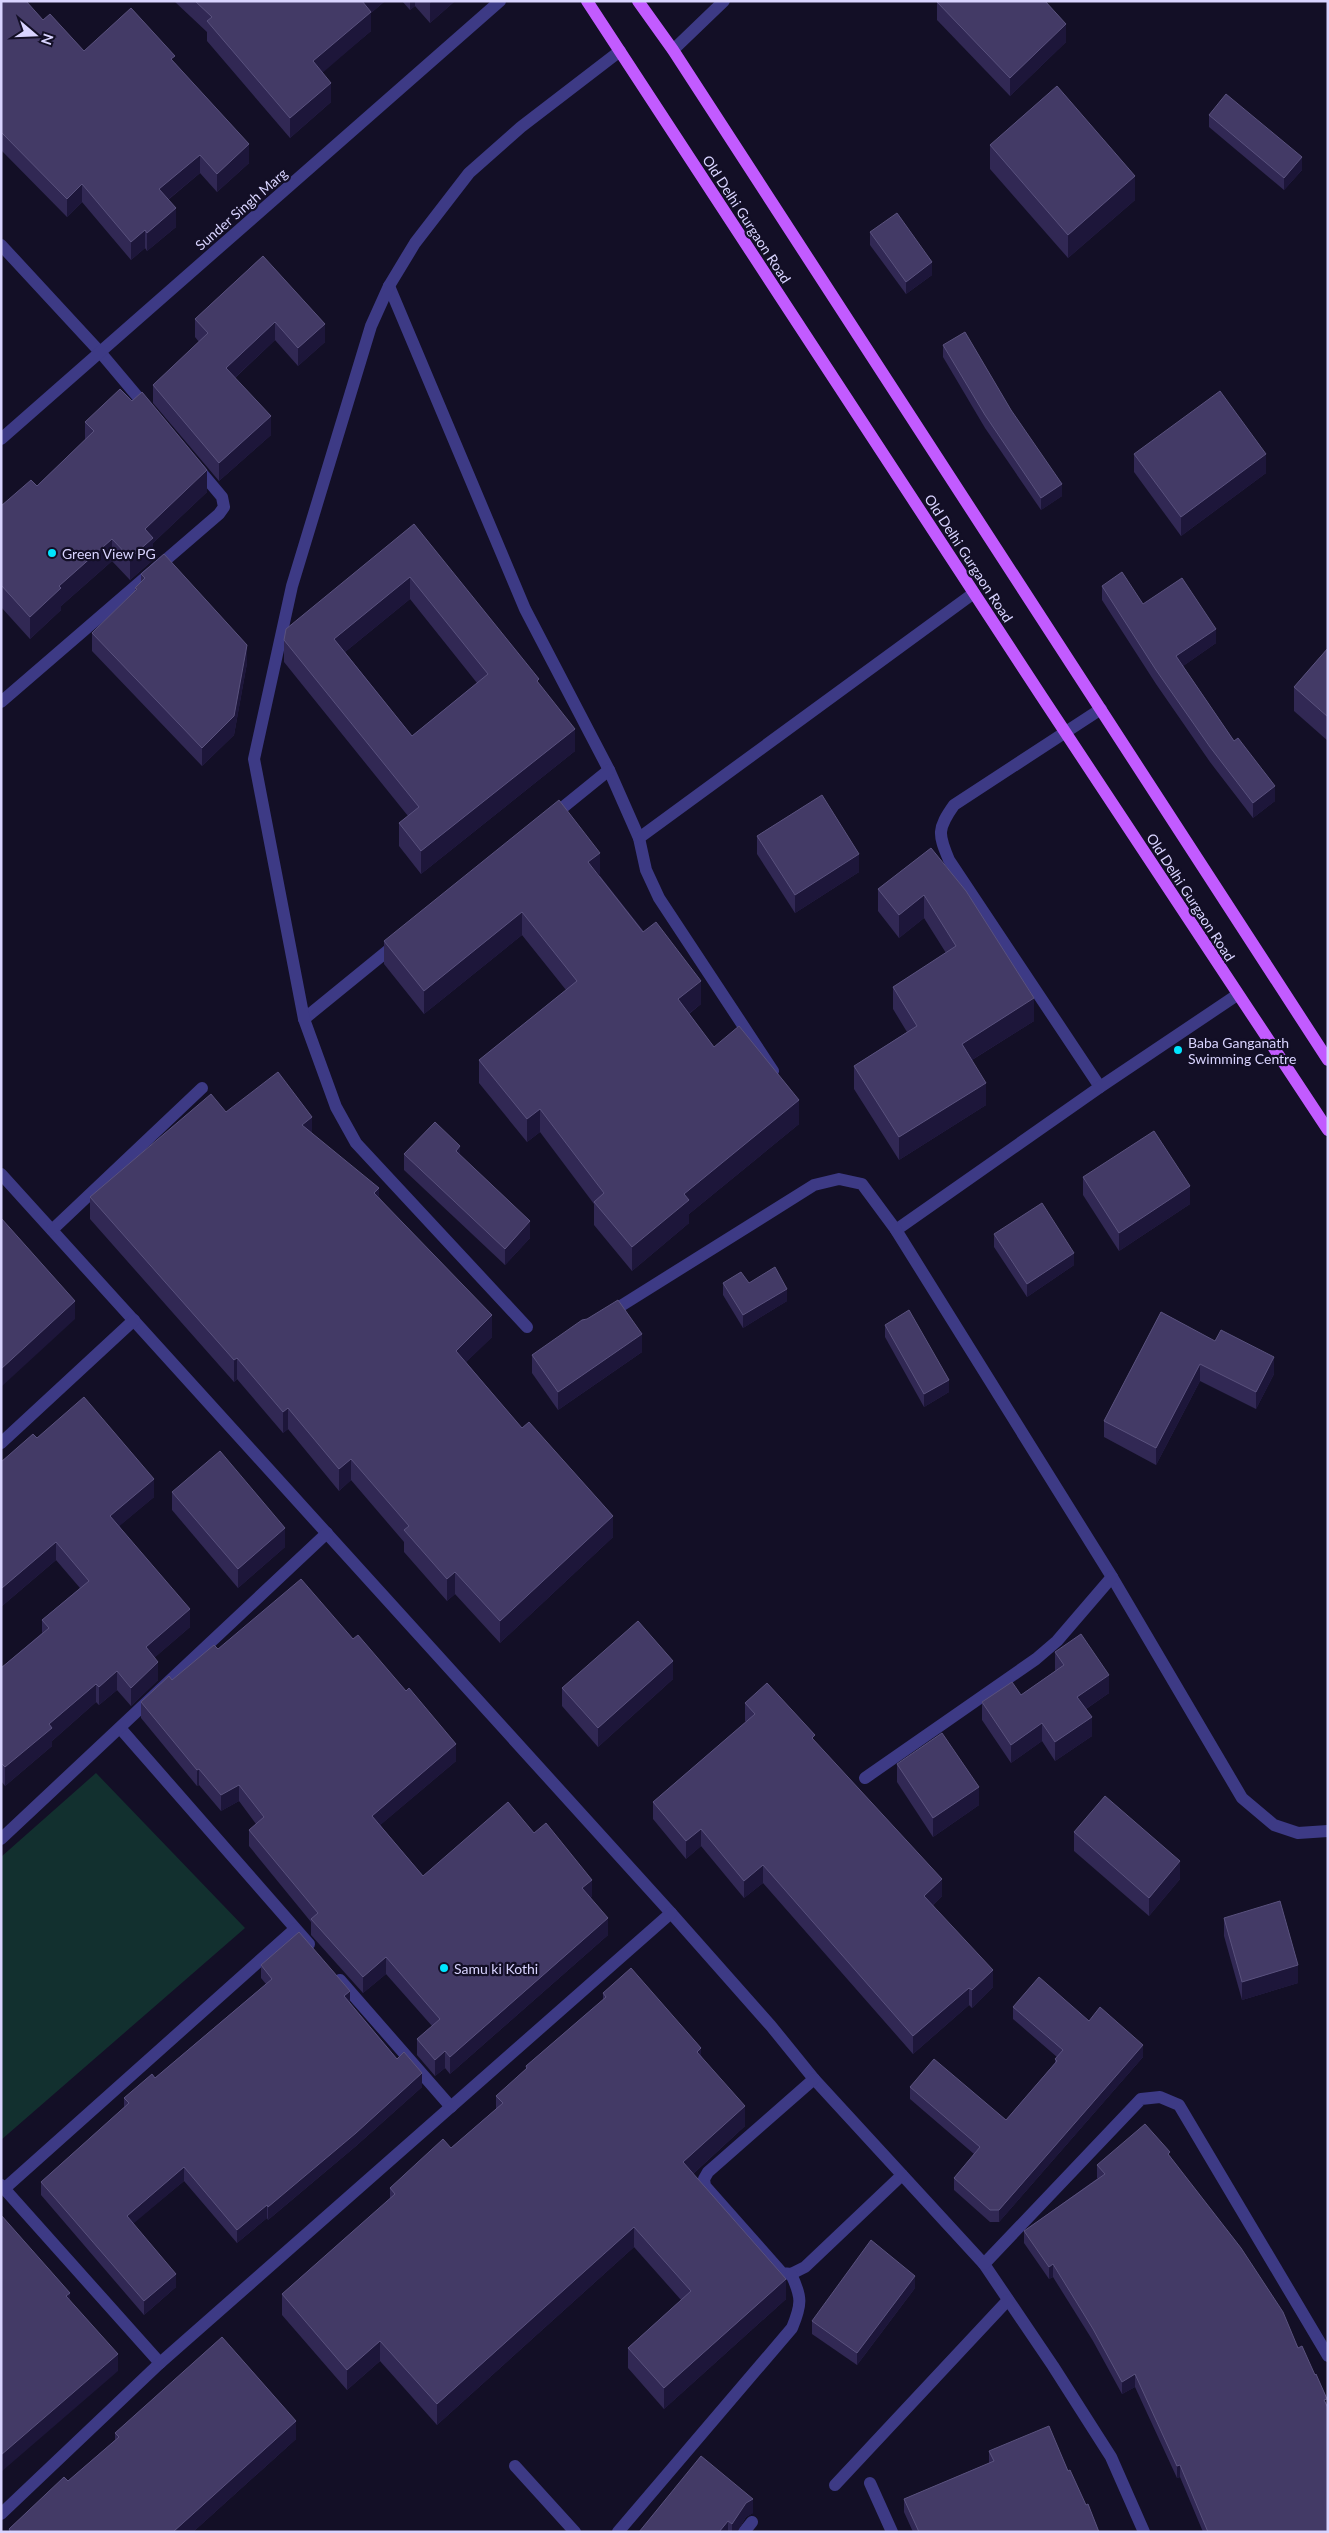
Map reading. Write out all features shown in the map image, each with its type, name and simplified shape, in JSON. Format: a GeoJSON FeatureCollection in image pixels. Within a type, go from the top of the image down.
{"type":"FeatureCollection","features":[{"type":"Feature","properties":{"kind":"main road","name":"Old Delhi Gurgaon Road"},"geometry":{"type":"LineString","coordinates":[[587,1],[1237,995],[1328,1130]]}},
{"type":"Feature","properties":{"kind":"main road","name":"Old Delhi Gurgaon Road"},"geometry":{"type":"LineString","coordinates":[[638,1],[673,50],[1328,1060]]}},
{"type":"Feature","properties":{"kind":"street","name":"Sunder Singh Marg"},"geometry":{"type":"LineString","coordinates":[[1,440],[500,1]]}},
{"type":"Feature","properties":{"kind":"street"},"geometry":{"type":"LineString","coordinates":[[673,50],[724,1]]}},
{"type":"Feature","properties":{"kind":"street"},"geometry":{"type":"LineString","coordinates":[[527,1326],[356,1143],[336,1107],[304,1019],[254,759],[292,586],[371,326],[389,286],[415,243],[469,173],[521,128],[620,51]]}},
{"type":"Feature","properties":{"kind":"street"},"geometry":{"type":"LineString","coordinates":[[1,244],[100,352],[158,421]]}},
{"type":"Feature","properties":{"kind":"street"},"geometry":{"type":"LineString","coordinates":[[389,286],[525,609],[609,770],[639,838],[646,870],[659,898],[782,1086]]}},
{"type":"Feature","properties":{"kind":"street"},"geometry":{"type":"LineString","coordinates":[[1,702],[219,514],[224,507],[222,497],[190,459]]}},
{"type":"Feature","properties":{"kind":"street"},"geometry":{"type":"LineString","coordinates":[[639,838],[974,593]]}},
{"type":"Feature","properties":{"kind":"street"},"geometry":{"type":"LineString","coordinates":[[1100,1087],[949,860],[939,837],[944,819],[954,805],[1101,709]]}},
{"type":"Feature","properties":{"kind":"street"},"geometry":{"type":"LineString","coordinates":[[541,826],[609,770]]}},
{"type":"Feature","properties":{"kind":"street"},"geometry":{"type":"LineString","coordinates":[[304,1019],[403,938]]}},
{"type":"Feature","properties":{"kind":"street"},"geometry":{"type":"LineString","coordinates":[[896,1230],[1100,1087],[1237,995]]}},
{"type":"Feature","properties":{"kind":"street"},"geometry":{"type":"LineString","coordinates":[[52,1230],[202,1088]]}},
{"type":"Feature","properties":{"kind":"street"},"geometry":{"type":"LineString","coordinates":[[1,1174],[328,1533],[771,2026],[814,2079],[984,2264],[1111,2457],[1144,2532]]}},
{"type":"Feature","properties":{"kind":"street"},"geometry":{"type":"LineString","coordinates":[[600,1320],[814,1185],[839,1179],[862,1184],[896,1230],[1112,1577],[1242,1798],[1274,1825],[1298,1833],[1324,1833],[1328,1831]]}},
{"type":"Feature","properties":{"kind":"street"},"geometry":{"type":"LineString","coordinates":[[1,1443],[134,1320]]}},
{"type":"Feature","properties":{"kind":"street"},"geometry":{"type":"LineString","coordinates":[[1,1839],[328,1533]]}},
{"type":"Feature","properties":{"kind":"street"},"geometry":{"type":"LineString","coordinates":[[865,1778],[1036,1659],[1057,1641],[1112,1577]]}},
{"type":"Feature","properties":{"kind":"street"},"geometry":{"type":"LineString","coordinates":[[120,1728],[315,1951]]}},
{"type":"Feature","properties":{"kind":"street"},"geometry":{"type":"LineString","coordinates":[[1,2514],[160,2363],[671,1914]]}},
{"type":"Feature","properties":{"kind":"street"},"geometry":{"type":"LineString","coordinates":[[160,2363],[3,2187],[295,1929]]}},
{"type":"Feature","properties":{"kind":"street"},"geometry":{"type":"LineString","coordinates":[[334,1974],[451,2107]]}},
{"type":"Feature","properties":{"kind":"street"},"geometry":{"type":"LineString","coordinates":[[814,2079],[708,2172],[704,2179],[704,2186],[782,2273],[790,2274],[804,2267],[902,2175]]}},
{"type":"Feature","properties":{"kind":"street"},"geometry":{"type":"LineString","coordinates":[[984,2264],[1141,2099],[1160,2097],[1179,2105],[1328,2356]]}},
{"type":"Feature","properties":{"kind":"street"},"geometry":{"type":"LineString","coordinates":[[618,2532],[792,2328],[801,2302],[799,2290],[790,2274]]}},
{"type":"Feature","properties":{"kind":"street"},"geometry":{"type":"LineString","coordinates":[[835,2485],[1008,2300]]}},
{"type":"Feature","properties":{"kind":"street"},"geometry":{"type":"LineString","coordinates":[[515,2466],[574,2532]]}},
{"type":"Feature","properties":{"kind":"street"},"geometry":{"type":"LineString","coordinates":[[870,2483],[892,2532]]}},
{"type":"Feature","properties":{"kind":"street"},"geometry":{"type":"LineString","coordinates":[[744,2532],[752,2522]]}},
{"type":"Feature","properties":{"kind":"green space"},"geometry":{"type":"Polygon","coordinates":[[[96,1773],[245,1928],[1,2140],[1,1857],[96,1773]]]}},
{"type":"Feature","properties":{"kind":"building"},"geometry":{"type":"Polygon","coordinates":[[[1,1],[26,1],[43,20],[50,14],[84,51],[131,8],[175,56],[171,59],[249,144],[217,174],[200,155],[159,189],[176,208],[147,233],[145,230],[131,242],[82,184],[67,199],[1,132],[1,1]]]}},
{"type":"Feature","properties":{"kind":"building"},"geometry":{"type":"Polygon","coordinates":[[[195,1],[362,1],[371,12],[313,61],[331,83],[290,118],[207,21],[212,17],[195,1]]]}},
{"type":"Feature","properties":{"kind":"building"},"geometry":{"type":"Polygon","coordinates":[[[938,1],[1045,1],[1066,24],[1010,78],[938,1]]]}},
{"type":"Feature","properties":{"kind":"building"},"geometry":{"type":"Polygon","coordinates":[[[1057,86],[1135,176],[1068,235],[990,145],[1057,86]]]}},
{"type":"Feature","properties":{"kind":"building"},"geometry":{"type":"Polygon","coordinates":[[[1226,94],[1302,157],[1284,178],[1209,115],[1226,94]]]}},
{"type":"Feature","properties":{"kind":"building"},"geometry":{"type":"Polygon","coordinates":[[[897,213],[932,262],[906,282],[870,232],[897,213]]]}},
{"type":"Feature","properties":{"kind":"building"},"geometry":{"type":"Polygon","coordinates":[[[263,256],[325,324],[298,348],[275,322],[226,368],[271,416],[219,463],[153,385],[208,333],[195,319],[263,256]]]}},
{"type":"Feature","properties":{"kind":"building"},"geometry":{"type":"Polygon","coordinates":[[[965,332],[1011,410],[1062,484],[1041,498],[985,415],[943,345],[965,332]]]}},
{"type":"Feature","properties":{"kind":"building"},"geometry":{"type":"Polygon","coordinates":[[[120,389],[132,401],[142,392],[207,470],[145,529],[153,538],[130,558],[112,539],[59,586],[61,588],[30,617],[1,585],[1,506],[31,480],[37,486],[94,431],[85,422],[120,389]]]}},
{"type":"Feature","properties":{"kind":"building"},"geometry":{"type":"Polygon","coordinates":[[[1220,391],[1266,454],[1181,517],[1134,454],[1220,391]]]}},
{"type":"Feature","properties":{"kind":"building"},"geometry":{"type":"Polygon","coordinates":[[[414,524],[539,679],[537,681],[575,729],[421,851],[399,823],[419,807],[284,640],[286,629],[414,524]],[[410,577],[334,639],[412,736],[488,674],[410,577]]]}},
{"type":"Feature","properties":{"kind":"building"},"geometry":{"type":"Polygon","coordinates":[[[164,554],[247,645],[234,716],[202,748],[92,633],[137,589],[135,588],[145,578],[141,574],[164,554]]]}},
{"type":"Feature","properties":{"kind":"building"},"geometry":{"type":"Polygon","coordinates":[[[1122,572],[1143,604],[1182,578],[1216,629],[1176,656],[1234,741],[1238,738],[1275,786],[1253,803],[1210,747],[1156,670],[1102,586],[1122,572]]]}},
{"type":"Feature","properties":{"kind":"building"},"geometry":{"type":"Polygon","coordinates":[[[1328,648],[1328,717],[1294,687],[1328,648]]]}},
{"type":"Feature","properties":{"kind":"building"},"geometry":{"type":"Polygon","coordinates":[[[822,795],[859,854],[795,895],[757,836],[822,795]]]}},
{"type":"Feature","properties":{"kind":"building"},"geometry":{"type":"Polygon","coordinates":[[[559,800],[600,853],[588,862],[643,932],[656,922],[701,981],[678,999],[714,1047],[739,1026],[799,1100],[684,1194],[689,1200],[632,1247],[594,1202],[604,1193],[540,1109],[527,1119],[479,1060],[577,981],[522,912],[424,991],[384,941],[559,800]]]}},
{"type":"Feature","properties":{"kind":"building"},"geometry":{"type":"Polygon","coordinates":[[[931,848],[966,891],[1034,998],[962,1044],[986,1083],[899,1137],[854,1066],[917,1026],[893,987],[956,946],[924,895],[899,915],[878,889],[931,848]]]}},
{"type":"Feature","properties":{"kind":"building"},"geometry":{"type":"Polygon","coordinates":[[[278,1072],[312,1117],[302,1125],[379,1188],[374,1193],[492,1315],[456,1351],[522,1428],[529,1422],[613,1516],[500,1621],[455,1572],[447,1579],[404,1530],[409,1526],[351,1459],[339,1469],[288,1408],[283,1412],[237,1358],[234,1360],[90,1197],[211,1094],[226,1112],[278,1072]]]}},
{"type":"Feature","properties":{"kind":"building"},"geometry":{"type":"Polygon","coordinates":[[[435,1122],[460,1146],[456,1151],[530,1221],[505,1249],[404,1154],[435,1122]]]}},
{"type":"Feature","properties":{"kind":"building"},"geometry":{"type":"Polygon","coordinates":[[[1154,1131],[1190,1186],[1119,1233],[1083,1177],[1154,1131]]]}},
{"type":"Feature","properties":{"kind":"building"},"geometry":{"type":"Polygon","coordinates":[[[1042,1203],[1074,1253],[1027,1284],[994,1234],[1042,1203]]]}},
{"type":"Feature","properties":{"kind":"building"},"geometry":{"type":"Polygon","coordinates":[[[1,1218],[75,1301],[1,1369],[1,1218]]]}},
{"type":"Feature","properties":{"kind":"building"},"geometry":{"type":"Polygon","coordinates":[[[775,1267],[787,1289],[743,1315],[723,1283],[741,1272],[749,1283],[775,1267]]]}},
{"type":"Feature","properties":{"kind":"building"},"geometry":{"type":"Polygon","coordinates":[[[618,1300],[642,1334],[558,1392],[532,1355],[582,1320],[587,1319],[618,1300]]]}},
{"type":"Feature","properties":{"kind":"building"},"geometry":{"type":"Polygon","coordinates":[[[909,1310],[949,1380],[924,1394],[885,1325],[909,1310]]]}},
{"type":"Feature","properties":{"kind":"building"},"geometry":{"type":"Polygon","coordinates":[[[1161,1312],[1215,1341],[1221,1330],[1274,1357],[1256,1392],[1200,1364],[1156,1448],[1104,1421],[1161,1312]]]}},
{"type":"Feature","properties":{"kind":"building"},"geometry":{"type":"Polygon","coordinates":[[[84,1397],[154,1479],[110,1516],[190,1609],[146,1647],[158,1662],[131,1688],[117,1671],[99,1687],[96,1684],[49,1724],[52,1728],[5,1767],[1,1763],[1,1668],[49,1628],[42,1620],[89,1581],[56,1542],[1,1587],[1,1462],[33,1434],[37,1438],[84,1397]]]}},
{"type":"Feature","properties":{"kind":"building"},"geometry":{"type":"Polygon","coordinates":[[[220,1451],[285,1528],[238,1569],[172,1492],[220,1451]]]}},
{"type":"Feature","properties":{"kind":"building"},"geometry":{"type":"Polygon","coordinates":[[[301,1579],[353,1639],[358,1635],[406,1691],[409,1688],[456,1744],[372,1816],[423,1876],[508,1802],[534,1833],[546,1823],[592,1880],[582,1888],[608,1918],[450,2057],[445,2051],[435,2060],[417,2039],[440,2019],[386,1957],[363,1977],[311,1919],[318,1913],[249,1830],[264,1817],[239,1785],[221,1795],[199,1769],[197,1770],[141,1702],[169,1676],[172,1680],[214,1645],[218,1649],[301,1579]]]}},
{"type":"Feature","properties":{"kind":"building"},"geometry":{"type":"Polygon","coordinates":[[[638,1621],[673,1661],[598,1728],[562,1688],[638,1621]]]}},
{"type":"Feature","properties":{"kind":"building"},"geometry":{"type":"Polygon","coordinates":[[[1081,1634],[1109,1675],[1077,1697],[1092,1717],[1055,1742],[1042,1723],[1011,1745],[982,1702],[1012,1682],[1021,1695],[1064,1665],[1055,1652],[1081,1634]]]}},
{"type":"Feature","properties":{"kind":"building"},"geometry":{"type":"Polygon","coordinates":[[[767,1683],[815,1735],[812,1738],[942,1879],[924,1896],[993,1970],[972,1990],[969,1988],[913,2036],[763,1865],[744,1881],[701,1829],[686,1841],[653,1802],[755,1714],[745,1703],[767,1683]]]}},
{"type":"Feature","properties":{"kind":"building"},"geometry":{"type":"Polygon","coordinates":[[[942,1733],[979,1787],[933,1818],[897,1764],[942,1733]]]}},
{"type":"Feature","properties":{"kind":"building"},"geometry":{"type":"Polygon","coordinates":[[[1105,1796],[1180,1861],[1149,1898],[1074,1832],[1105,1796]]]}},
{"type":"Feature","properties":{"kind":"building"},"geometry":{"type":"Polygon","coordinates":[[[1280,1901],[1298,1965],[1242,1982],[1224,1918],[1280,1901]]]}},
{"type":"Feature","properties":{"kind":"building"},"geometry":{"type":"Polygon","coordinates":[[[299,1932],[350,1991],[344,1996],[397,2059],[404,2052],[422,2073],[356,2133],[268,2207],[267,2205],[237,2230],[184,2167],[127,2216],[176,2274],[144,2301],[41,2182],[129,2103],[124,2098],[152,2074],[155,2078],[272,1979],[261,1965],[299,1932]]]}},
{"type":"Feature","properties":{"kind":"building"},"geometry":{"type":"Polygon","coordinates":[[[631,1968],[701,2048],[697,2052],[745,2106],[683,2162],[786,2279],[664,2388],[628,2348],[691,2291],[634,2227],[437,2404],[380,2341],[347,2370],[282,2294],[395,2194],[390,2188],[443,2139],[451,2148],[503,2103],[496,2096],[527,2068],[526,2066],[606,1997],[603,1993],[631,1968]]]}},
{"type":"Feature","properties":{"kind":"building"},"geometry":{"type":"Polygon","coordinates":[[[1039,1977],[1089,2021],[1100,2007],[1143,2045],[999,2210],[990,2210],[954,2178],[980,2147],[910,2087],[934,2059],[1006,2120],[1057,2061],[1055,2059],[1063,2050],[1013,2007],[1039,1977]]]}},
{"type":"Feature","properties":{"kind":"building"},"geometry":{"type":"Polygon","coordinates":[[[1145,2124],[1170,2152],[1168,2154],[1241,2248],[1283,2312],[1298,2348],[1302,2346],[1316,2374],[1327,2399],[1324,2400],[1328,2408],[1328,2532],[1208,2532],[1180,2465],[1177,2466],[1135,2374],[1122,2382],[1093,2329],[1053,2264],[1049,2267],[1024,2231],[1105,2174],[1097,2165],[1145,2124]]]}},
{"type":"Feature","properties":{"kind":"building"},"geometry":{"type":"Polygon","coordinates":[[[1,2215],[70,2293],[66,2296],[118,2354],[1,2455],[1,2215]]]}},
{"type":"Feature","properties":{"kind":"building"},"geometry":{"type":"Polygon","coordinates":[[[871,2240],[915,2276],[857,2353],[812,2321],[871,2240]]]}},
{"type":"Feature","properties":{"kind":"building"},"geometry":{"type":"Polygon","coordinates":[[[222,2337],[296,2421],[173,2532],[11,2532],[9,2529],[64,2477],[68,2481],[119,2437],[115,2433],[222,2337]]]}},
{"type":"Feature","properties":{"kind":"building"},"geometry":{"type":"Polygon","coordinates":[[[1049,2426],[1068,2471],[1070,2470],[1086,2505],[1088,2504],[1099,2532],[919,2532],[904,2499],[994,2461],[989,2451],[1049,2426]]]}},
{"type":"Feature","properties":{"kind":"building"},"geometry":{"type":"Polygon","coordinates":[[[701,2456],[753,2499],[746,2503],[732,2524],[728,2521],[719,2532],[639,2532],[701,2456]]]}},
{"type":"Feature","properties":{"kind":"place","name":"Green View PG"},"geometry":{"type":"Point","coordinates":[52,553]}},
{"type":"Feature","properties":{"kind":"place","name":"Baba Ganganath Swimming Centre"},"geometry":{"type":"Point","coordinates":[1178,1050]}},
{"type":"Feature","properties":{"kind":"place","name":"Samu ki Kothi"},"geometry":{"type":"Point","coordinates":[444,1968]}}]}
